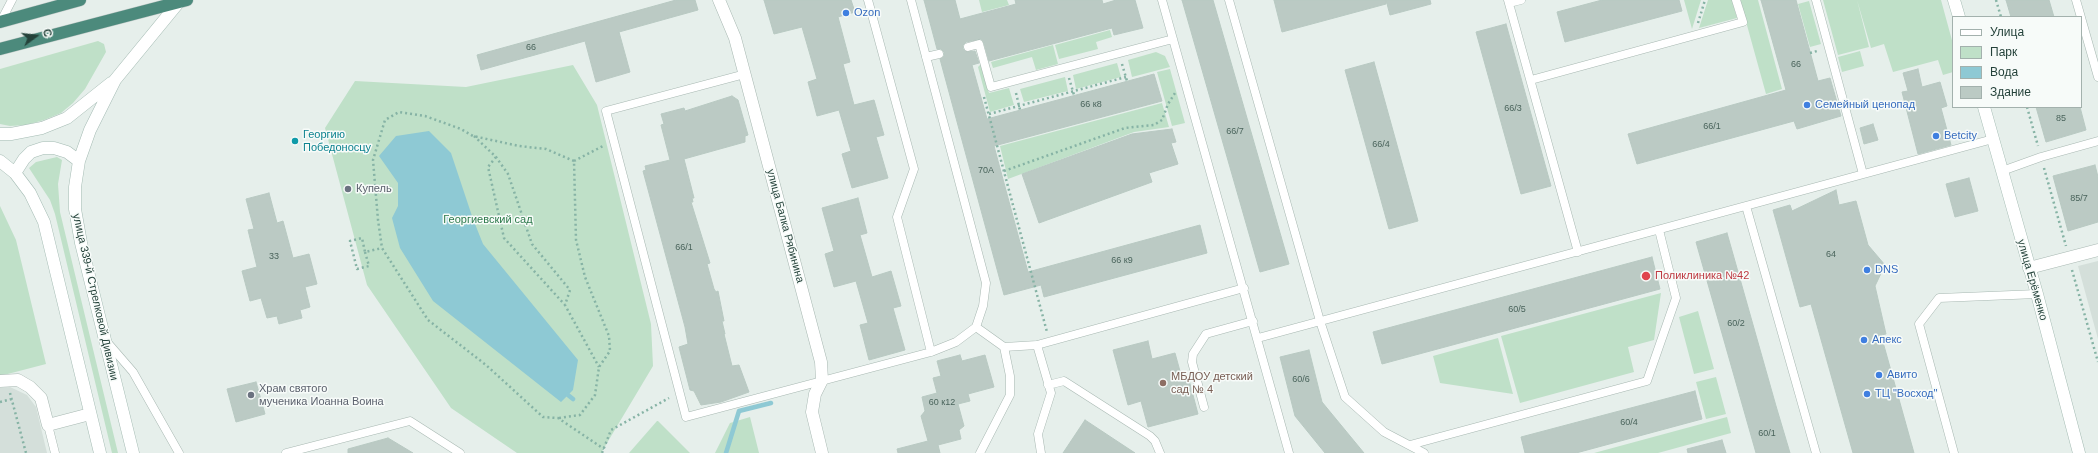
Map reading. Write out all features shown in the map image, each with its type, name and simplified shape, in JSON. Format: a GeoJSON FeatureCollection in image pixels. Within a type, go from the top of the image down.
{"type":"FeatureCollection","features":[{"type":"Feature","properties":{"kind":"highway"},"geometry":{"type":"LineString","coordinates":[[1,21],[80,0]]}},
{"type":"Feature","properties":{"kind":"highway"},"geometry":{"type":"LineString","coordinates":[[0,49],[183,1]]}},
{"type":"Feature","properties":{"kind":"main road","name":"улица Балка Рябинина"},"geometry":{"type":"LineString","coordinates":[[719,0],[735,38],[821,362],[822,380],[815,394],[812,412],[822,453]]}},
{"type":"Feature","properties":{"kind":"main road"},"geometry":{"type":"LineString","coordinates":[[1954,0],[1959,16]]}},
{"type":"Feature","properties":{"kind":"main road","name":"улица 339-й Стрелковой Дивизии"},"geometry":{"type":"LineString","coordinates":[[133,453],[81,244],[75,209],[75,187],[80,160],[90,130],[115,80],[183,1]]}},
{"type":"Feature","properties":{"kind":"main road"},"geometry":{"type":"LineString","coordinates":[[0,134],[11,134],[42,128],[68,118],[115,80]]}},
{"type":"Feature","properties":{"kind":"main road","name":"улица Ерёменко"},"geometry":{"type":"LineString","coordinates":[[1984,108],[2037,294],[2079,453]]}},
{"type":"Feature","properties":{"kind":"main road"},"geometry":{"type":"LineString","coordinates":[[15,173],[24,159],[31,152],[43,148],[54,148],[67,152],[80,160]]}},
{"type":"Feature","properties":{"kind":"main road"},"geometry":{"type":"LineString","coordinates":[[0,161],[15,173],[30,193],[44,222],[100,453]]}},
{"type":"Feature","properties":{"kind":"main road"},"geometry":{"type":"LineString","coordinates":[[2029,268],[2098,250]]}},
{"type":"Feature","properties":{"kind":"main road"},"geometry":{"type":"LineString","coordinates":[[3,381],[18,380],[30,387],[41,398],[48,425],[90,414]]}},
{"type":"Feature","properties":{"kind":"lane"},"geometry":{"type":"LineString","coordinates":[[1,21],[12,0]]}},
{"type":"Feature","properties":{"kind":"lane"},"geometry":{"type":"LineString","coordinates":[[868,0],[914,169],[897,217],[931,352]]}},
{"type":"Feature","properties":{"kind":"lane"},"geometry":{"type":"LineString","coordinates":[[745,74],[606,111],[686,417],[931,352],[956,342],[976,327],[983,306],[986,283],[911,0]]}},
{"type":"Feature","properties":{"kind":"lane"},"geometry":{"type":"LineString","coordinates":[[1162,0],[1244,288],[1289,453]]}},
{"type":"Feature","properties":{"kind":"lane"},"geometry":{"type":"LineString","coordinates":[[1229,0],[1320,321],[1345,397],[1384,432],[1424,453]]}},
{"type":"Feature","properties":{"kind":"lane"},"geometry":{"type":"LineString","coordinates":[[1521,0],[1508,2],[1578,252]]}},
{"type":"Feature","properties":{"kind":"lane"},"geometry":{"type":"LineString","coordinates":[[1531,80],[1743,22],[1736,0]]}},
{"type":"Feature","properties":{"kind":"lane"},"geometry":{"type":"LineString","coordinates":[[1816,0],[1863,174]]}},
{"type":"Feature","properties":{"kind":"lane"},"geometry":{"type":"LineString","coordinates":[[2077,0],[2081,16]]}},
{"type":"Feature","properties":{"kind":"lane"},"geometry":{"type":"LineString","coordinates":[[2082,18],[2098,76]]}},
{"type":"Feature","properties":{"kind":"lane"},"geometry":{"type":"LineString","coordinates":[[968,47],[979,44],[991,87],[1173,39]]}},
{"type":"Feature","properties":{"kind":"lane"},"geometry":{"type":"LineString","coordinates":[[926,57],[939,54]]}},
{"type":"Feature","properties":{"kind":"lane"},"geometry":{"type":"LineString","coordinates":[[1258,338],[1993,138]]}},
{"type":"Feature","properties":{"kind":"lane"},"geometry":{"type":"LineString","coordinates":[[2002,171],[2041,157],[2098,141]]}},
{"type":"Feature","properties":{"kind":"lane"},"geometry":{"type":"LineString","coordinates":[[1746,206],[1816,453]]}},
{"type":"Feature","properties":{"kind":"lane"},"geometry":{"type":"LineString","coordinates":[[1410,445],[1647,381],[1676,298],[1659,230]]}},
{"type":"Feature","properties":{"kind":"lane"},"geometry":{"type":"LineString","coordinates":[[976,327],[1004,347],[1037,346],[1244,288]]}},
{"type":"Feature","properties":{"kind":"lane"},"geometry":{"type":"LineString","coordinates":[[1954,453],[1919,324],[1940,298],[2037,294]]}},
{"type":"Feature","properties":{"kind":"lane"},"geometry":{"type":"LineString","coordinates":[[1204,407],[1192,362],[1194,354],[1206,334],[1253,321]]}},
{"type":"Feature","properties":{"kind":"lane"},"geometry":{"type":"LineString","coordinates":[[104,338],[133,372],[179,453]]}},
{"type":"Feature","properties":{"kind":"lane"},"geometry":{"type":"LineString","coordinates":[[1037,346],[1051,393],[1038,434],[1041,453]]}},
{"type":"Feature","properties":{"kind":"lane"},"geometry":{"type":"LineString","coordinates":[[980,453],[1010,396],[1010,376],[1004,347]]}},
{"type":"Feature","properties":{"kind":"lane"},"geometry":{"type":"LineString","coordinates":[[1048,385],[1064,381],[1150,436],[1156,441],[1160,453]]}},
{"type":"Feature","properties":{"kind":"lane"},"geometry":{"type":"LineString","coordinates":[[286,453],[410,422],[460,453]]}},
{"type":"Feature","properties":{"kind":"lane"},"geometry":{"type":"LineString","coordinates":[[48,425],[55,453]]}},
{"type":"Feature","properties":{"kind":"path"},"geometry":{"type":"LineString","coordinates":[[1694,35],[1705,0]]}},
{"type":"Feature","properties":{"kind":"path"},"geometry":{"type":"LineString","coordinates":[[1996,0],[2001,16]]}},
{"type":"Feature","properties":{"kind":"path"},"geometry":{"type":"LineString","coordinates":[[1120,53],[1127,81]]}},
{"type":"Feature","properties":{"kind":"path"},"geometry":{"type":"LineString","coordinates":[[1066,67],[1073,94]]}},
{"type":"Feature","properties":{"kind":"path"},"geometry":{"type":"LineString","coordinates":[[989,114],[1020,108],[1073,94],[1126,77]]}},
{"type":"Feature","properties":{"kind":"path"},"geometry":{"type":"LineString","coordinates":[[1012,82],[1020,108]]}},
{"type":"Feature","properties":{"kind":"path"},"geometry":{"type":"LineString","coordinates":[[1004,171],[1126,128],[1154,125],[1162,120],[1170,100],[1179,89]]}},
{"type":"Feature","properties":{"kind":"path"},"geometry":{"type":"LineString","coordinates":[[983,93],[1050,342]]}},
{"type":"Feature","properties":{"kind":"path"},"geometry":{"type":"LineString","coordinates":[[2026,108],[2098,362]]}},
{"type":"Feature","properties":{"kind":"path"},"geometry":{"type":"LineString","coordinates":[[565,306],[570,290],[532,244],[508,174],[496,157],[474,136],[462,129],[425,116],[399,112],[386,120],[373,160],[382,248],[428,320],[486,365],[543,417],[558,418],[580,415],[594,395],[599,367],[610,351],[609,336],[585,277],[576,240],[574,161]]}},
{"type":"Feature","properties":{"kind":"path"},"geometry":{"type":"LineString","coordinates":[[474,136],[519,146],[546,148],[574,161]]}},
{"type":"Feature","properties":{"kind":"path"},"geometry":{"type":"LineString","coordinates":[[574,161],[614,141]]}},
{"type":"Feature","properties":{"kind":"path"},"geometry":{"type":"LineString","coordinates":[[496,157],[488,168],[504,238],[565,306],[599,367]]}},
{"type":"Feature","properties":{"kind":"path"},"geometry":{"type":"LineString","coordinates":[[362,238],[365,252],[368,266],[357,269],[350,241],[362,238]]}},
{"type":"Feature","properties":{"kind":"path"},"geometry":{"type":"LineString","coordinates":[[365,252],[382,248]]}},
{"type":"Feature","properties":{"kind":"path"},"geometry":{"type":"LineString","coordinates":[[3,381],[12,399],[26,453]]}},
{"type":"Feature","properties":{"kind":"path"},"geometry":{"type":"LineString","coordinates":[[602,453],[611,430],[680,392]]}},
{"type":"Feature","properties":{"kind":"path"},"geometry":{"type":"LineString","coordinates":[[0,402],[12,399]]}},
{"type":"Feature","properties":{"kind":"path"},"geometry":{"type":"LineString","coordinates":[[558,418],[604,449]]}},
{"type":"Feature","properties":{"kind":"shaded area"},"geometry":{"type":"Polygon","coordinates":[[[2098,261],[2098,339],[2078,266],[2098,261]]]}},
{"type":"Feature","properties":{"kind":"shaded area"},"geometry":{"type":"Polygon","coordinates":[[[10,387],[27,395],[36,407],[47,453],[0,453],[0,388],[10,387]]]}},
{"type":"Feature","properties":{"kind":"green space"},"geometry":{"type":"Polygon","coordinates":[[[979,0],[1007,0],[1009,5],[982,12],[979,0]]]}},
{"type":"Feature","properties":{"kind":"green space"},"geometry":{"type":"Polygon","coordinates":[[[1684,0],[1701,0],[1692,29],[1684,0]]]}},
{"type":"Feature","properties":{"kind":"green space"},"geometry":{"type":"Polygon","coordinates":[[[1708,0],[1732,0],[1737,18],[1699,28],[1708,0]]]}},
{"type":"Feature","properties":{"kind":"green space"},"geometry":{"type":"Polygon","coordinates":[[[1740,0],[1758,0],[1782,89],[1766,94],[1740,0]]]}},
{"type":"Feature","properties":{"kind":"green space"},"geometry":{"type":"Polygon","coordinates":[[[1823,0],[1857,0],[1869,47],[1838,55],[1823,0]]]}},
{"type":"Feature","properties":{"kind":"green space"},"geometry":{"type":"Polygon","coordinates":[[[1857,0],[1941,0],[1952,40],[1952,72],[1943,75],[1938,60],[1893,72],[1884,44],[1871,48],[1857,0]]]}},
{"type":"Feature","properties":{"kind":"green space"},"geometry":{"type":"Polygon","coordinates":[[[1809,1],[1821,44],[1810,47],[1798,4],[1809,1]]]}},
{"type":"Feature","properties":{"kind":"green space"},"geometry":{"type":"Polygon","coordinates":[[[1110,30],[1112,37],[1096,42],[1098,49],[1059,59],[1055,45],[1110,30]]]}},
{"type":"Feature","properties":{"kind":"green space"},"geometry":{"type":"Polygon","coordinates":[[[98,41],[104,44],[106,52],[85,89],[73,103],[61,113],[44,120],[26,125],[10,126],[0,124],[0,69],[98,41]]]}},
{"type":"Feature","properties":{"kind":"green space"},"geometry":{"type":"Polygon","coordinates":[[[1053,45],[1058,64],[1036,70],[1032,57],[993,68],[991,62],[1053,45]]]}},
{"type":"Feature","properties":{"kind":"green space"},"geometry":{"type":"Polygon","coordinates":[[[1860,51],[1864,66],[1842,72],[1838,57],[1860,51]]]}},
{"type":"Feature","properties":{"kind":"green space"},"geometry":{"type":"Polygon","coordinates":[[[1156,52],[1165,56],[1170,67],[1132,77],[1128,60],[1156,52]]]}},
{"type":"Feature","properties":{"kind":"green space"},"geometry":{"type":"Polygon","coordinates":[[[1117,63],[1121,77],[1076,89],[1073,75],[1117,63]]]}},
{"type":"Feature","properties":{"kind":"green space"},"geometry":{"type":"Polygon","coordinates":[[[981,64],[989,93],[1009,88],[1014,105],[990,112],[978,67],[981,64]]]}},
{"type":"Feature","properties":{"kind":"green space","name":"Георгиевский сад"},"geometry":{"type":"Polygon","coordinates":[[[573,65],[597,105],[651,324],[653,366],[601,453],[517,453],[451,408],[367,285],[325,128],[355,81],[466,87],[573,65]]]}},
{"type":"Feature","properties":{"kind":"green space"},"geometry":{"type":"Polygon","coordinates":[[[1170,69],[1185,123],[1172,126],[1157,72],[1170,69]]]}},
{"type":"Feature","properties":{"kind":"green space"},"geometry":{"type":"Polygon","coordinates":[[[1065,77],[1068,91],[1024,102],[1020,89],[1065,77]]]}},
{"type":"Feature","properties":{"kind":"green space"},"geometry":{"type":"Polygon","coordinates":[[[1162,103],[1169,127],[1134,132],[1008,179],[1000,146],[1162,103]]]}},
{"type":"Feature","properties":{"kind":"green space"},"geometry":{"type":"Polygon","coordinates":[[[57,157],[62,160],[58,184],[60,212],[118,453],[112,453],[55,214],[50,200],[29,168],[36,162],[57,157]]]}},
{"type":"Feature","properties":{"kind":"green space"},"geometry":{"type":"Polygon","coordinates":[[[0,206],[16,240],[46,364],[0,376],[0,206]]]}},
{"type":"Feature","properties":{"kind":"green space"},"geometry":{"type":"Polygon","coordinates":[[[1661,293],[1654,340],[1628,347],[1634,372],[1520,403],[1501,336],[1661,293]]]}},
{"type":"Feature","properties":{"kind":"green space"},"geometry":{"type":"Polygon","coordinates":[[[1698,311],[1714,369],[1694,374],[1679,317],[1698,311]]]}},
{"type":"Feature","properties":{"kind":"green space"},"geometry":{"type":"Polygon","coordinates":[[[1498,338],[1513,394],[1440,383],[1433,356],[1498,338]]]}},
{"type":"Feature","properties":{"kind":"green space"},"geometry":{"type":"Polygon","coordinates":[[[1716,377],[1726,414],[1706,419],[1696,382],[1716,377]]]}},
{"type":"Feature","properties":{"kind":"green space"},"geometry":{"type":"Polygon","coordinates":[[[750,417],[759,453],[715,453],[730,423],[750,417]]]}},
{"type":"Feature","properties":{"kind":"green space"},"geometry":{"type":"Polygon","coordinates":[[[1727,417],[1731,433],[1658,453],[1594,453],[1727,417]]]}},
{"type":"Feature","properties":{"kind":"green space"},"geometry":{"type":"Polygon","coordinates":[[[658,421],[690,453],[629,453],[658,421]]]}},
{"type":"Feature","properties":{"kind":"water"},"geometry":{"type":"Polygon","coordinates":[[[429,131],[451,153],[483,244],[578,360],[573,390],[561,402],[433,301],[400,248],[392,218],[398,206],[398,183],[379,156],[396,136],[429,131]]]}},
{"type":"Feature","properties":{"kind":"building"},"geometry":{"type":"Polygon","coordinates":[[[676,0],[695,0],[698,10],[619,32],[630,72],[596,82],[585,41],[481,70],[477,55],[676,0]]]}},
{"type":"Feature","properties":{"kind":"building"},"geometry":{"type":"Polygon","coordinates":[[[764,0],[851,0],[855,12],[838,17],[850,62],[843,64],[854,105],[874,100],[884,135],[876,137],[888,178],[852,188],[842,154],[851,151],[839,110],[817,116],[808,82],[817,79],[802,27],[774,34],[764,0]]]}},
{"type":"Feature","properties":{"kind":"building"},"geometry":{"type":"Polygon","coordinates":[[[924,0],[955,0],[960,19],[1016,4],[1015,0],[1102,0],[1103,4],[1116,0],[1135,0],[1143,28],[1114,35],[1112,28],[989,61],[984,43],[981,39],[966,42],[963,45],[963,49],[967,52],[975,51],[979,63],[972,65],[987,119],[1154,74],[1162,101],[994,146],[1028,272],[1200,225],[1207,253],[1044,297],[1041,285],[1004,295],[940,59],[944,56],[944,52],[941,49],[937,49],[924,0]]]}},
{"type":"Feature","properties":{"kind":"building"},"geometry":{"type":"Polygon","coordinates":[[[1182,0],[1213,0],[1289,264],[1260,272],[1182,0]]]}},
{"type":"Feature","properties":{"kind":"building"},"geometry":{"type":"Polygon","coordinates":[[[1274,0],[1386,0],[1386,4],[1282,32],[1274,0]]]}},
{"type":"Feature","properties":{"kind":"building"},"geometry":{"type":"Polygon","coordinates":[[[1386,0],[1430,0],[1431,4],[1390,15],[1386,0]]]}},
{"type":"Feature","properties":{"kind":"building"},"geometry":{"type":"Polygon","coordinates":[[[1602,0],[1679,0],[1682,11],[1565,42],[1557,12],[1602,0]]]}},
{"type":"Feature","properties":{"kind":"building"},"geometry":{"type":"Polygon","coordinates":[[[1761,0],[1796,0],[1818,81],[1830,78],[1841,116],[1797,129],[1794,121],[1637,164],[1628,134],[1786,90],[1761,0]]]}},
{"type":"Feature","properties":{"kind":"building"},"geometry":{"type":"Polygon","coordinates":[[[2006,0],[2049,0],[2054,16],[2011,16],[2006,0]]]}},
{"type":"Feature","properties":{"kind":"building"},"geometry":{"type":"Polygon","coordinates":[[[1506,24],[1551,186],[1521,194],[1476,32],[1506,24]]]}},
{"type":"Feature","properties":{"kind":"building"},"geometry":{"type":"Polygon","coordinates":[[[1374,62],[1418,221],[1389,229],[1345,70],[1374,62]]]}},
{"type":"Feature","properties":{"kind":"building"},"geometry":{"type":"Polygon","coordinates":[[[1918,69],[1922,87],[1940,82],[1947,106],[1941,108],[1951,145],[1918,154],[1902,92],[1908,91],[1903,73],[1918,69]]]}},
{"type":"Feature","properties":{"kind":"building"},"geometry":{"type":"Polygon","coordinates":[[[732,96],[738,100],[748,135],[745,136],[745,142],[684,159],[694,198],[692,198],[693,202],[691,202],[710,263],[707,264],[714,289],[716,292],[718,291],[724,321],[722,321],[724,334],[732,366],[739,365],[749,392],[721,402],[701,405],[694,391],[690,390],[679,347],[688,344],[685,327],[643,171],[646,170],[645,166],[670,160],[661,125],[664,124],[661,114],[684,108],[685,111],[732,96]]]}},
{"type":"Feature","properties":{"kind":"building"},"geometry":{"type":"Polygon","coordinates":[[[2036,108],[2080,108],[2086,130],[2046,142],[2036,108]]]}},
{"type":"Feature","properties":{"kind":"building"},"geometry":{"type":"Polygon","coordinates":[[[1873,124],[1878,140],[1864,144],[1860,128],[1873,124]]]}},
{"type":"Feature","properties":{"kind":"building"},"geometry":{"type":"Polygon","coordinates":[[[1172,129],[1176,142],[1171,143],[1178,164],[1149,173],[1152,182],[1039,223],[1022,174],[1132,134],[1172,129]]]}},
{"type":"Feature","properties":{"kind":"building"},"geometry":{"type":"Polygon","coordinates":[[[2095,165],[2098,177],[2098,222],[2068,231],[2053,176],[2095,165]]]}},
{"type":"Feature","properties":{"kind":"building"},"geometry":{"type":"Polygon","coordinates":[[[1969,178],[1978,211],[1955,217],[1946,184],[1969,178]]]}},
{"type":"Feature","properties":{"kind":"building"},"geometry":{"type":"Polygon","coordinates":[[[1836,190],[1839,205],[1856,201],[1868,245],[1885,265],[1875,286],[1886,334],[1881,335],[1914,453],[1853,453],[1811,304],[1800,307],[1773,210],[1790,205],[1792,211],[1836,190]]]}},
{"type":"Feature","properties":{"kind":"building"},"geometry":{"type":"Polygon","coordinates":[[[269,193],[277,223],[283,221],[293,258],[309,254],[317,284],[305,287],[310,307],[300,310],[302,318],[279,324],[277,316],[267,318],[261,298],[250,301],[242,271],[257,267],[248,230],[254,229],[246,199],[269,193]]]}},
{"type":"Feature","properties":{"kind":"building"},"geometry":{"type":"Polygon","coordinates":[[[858,198],[867,233],[860,235],[872,277],[891,271],[901,306],[893,308],[905,350],[869,360],[860,325],[868,323],[856,281],[834,287],[825,254],[834,251],[822,208],[858,198]]]}},
{"type":"Feature","properties":{"kind":"building"},"geometry":{"type":"Polygon","coordinates":[[[1727,233],[1790,453],[1756,453],[1696,242],[1727,233]]]}},
{"type":"Feature","properties":{"kind":"building"},"geometry":{"type":"Polygon","coordinates":[[[1652,257],[1660,289],[1382,364],[1373,332],[1652,257]]]}},
{"type":"Feature","properties":{"kind":"building"},"geometry":{"type":"Polygon","coordinates":[[[1148,341],[1152,359],[1175,353],[1183,382],[1189,380],[1198,414],[1148,427],[1141,401],[1128,405],[1113,350],[1148,341]]]}},
{"type":"Feature","properties":{"kind":"building"},"geometry":{"type":"Polygon","coordinates":[[[1309,350],[1322,402],[1364,453],[1325,453],[1295,416],[1280,357],[1309,350]]]}},
{"type":"Feature","properties":{"kind":"building"},"geometry":{"type":"Polygon","coordinates":[[[960,355],[962,361],[985,355],[994,387],[968,394],[970,401],[958,404],[964,426],[959,430],[961,439],[938,445],[940,453],[898,453],[897,449],[928,441],[921,416],[925,411],[922,397],[937,393],[933,378],[941,376],[937,361],[960,355]]]}},
{"type":"Feature","properties":{"kind":"building"},"geometry":{"type":"Polygon","coordinates":[[[256,382],[265,414],[236,422],[227,389],[256,382]]]}},
{"type":"Feature","properties":{"kind":"building"},"geometry":{"type":"Polygon","coordinates":[[[1695,391],[1702,419],[1576,453],[1525,453],[1521,437],[1695,391]]]}},
{"type":"Feature","properties":{"kind":"building"},"geometry":{"type":"Polygon","coordinates":[[[1085,420],[1135,453],[1063,453],[1085,420]]]}},
{"type":"Feature","properties":{"kind":"building"},"geometry":{"type":"Polygon","coordinates":[[[388,438],[413,453],[348,453],[348,449],[388,438]]]}},
{"type":"Feature","properties":{"kind":"building"},"geometry":{"type":"Polygon","coordinates":[[[1722,440],[1726,453],[1688,453],[1687,449],[1722,440]]]}},
{"type":"Feature","properties":{"kind":"waterway"},"geometry":{"type":"LineString","coordinates":[[568,395],[573,399]]}},
{"type":"Feature","properties":{"kind":"waterway"},"geometry":{"type":"LineString","coordinates":[[726,453],[739,411],[771,403]]}},
{"type":"Feature","properties":{"kind":"place","name":"Ozon"},"geometry":{"type":"Point","coordinates":[846,13]}},
{"type":"Feature","properties":{"kind":"place","name":"Семейный ценопад"},"geometry":{"type":"Point","coordinates":[1807,105]}},
{"type":"Feature","properties":{"kind":"place","name":"Betcity"},"geometry":{"type":"Point","coordinates":[1936,136]}},
{"type":"Feature","properties":{"kind":"place","name":"Георгию Победоносцу"},"geometry":{"type":"Point","coordinates":[295,141]}},
{"type":"Feature","properties":{"kind":"place","name":"Купель"},"geometry":{"type":"Point","coordinates":[348,189]}},
{"type":"Feature","properties":{"kind":"place","name":"DNS"},"geometry":{"type":"Point","coordinates":[1867,270]}},
{"type":"Feature","properties":{"kind":"place","name":"Поликлиника №42"},"geometry":{"type":"Point","coordinates":[1646,276]}},
{"type":"Feature","properties":{"kind":"place","name":"Апекс"},"geometry":{"type":"Point","coordinates":[1864,340]}},
{"type":"Feature","properties":{"kind":"place","name":"Авито"},"geometry":{"type":"Point","coordinates":[1879,375]}},
{"type":"Feature","properties":{"kind":"place","name":"МБДОУ детский сад № 4"},"geometry":{"type":"Point","coordinates":[1163,383]}},
{"type":"Feature","properties":{"kind":"place","name":"ТЦ \"Восход\""},"geometry":{"type":"Point","coordinates":[1867,394]}},
{"type":"Feature","properties":{"kind":"place","name":"Храм святого мученика Иоанна Воина"},"geometry":{"type":"Point","coordinates":[251,395]}}]}
